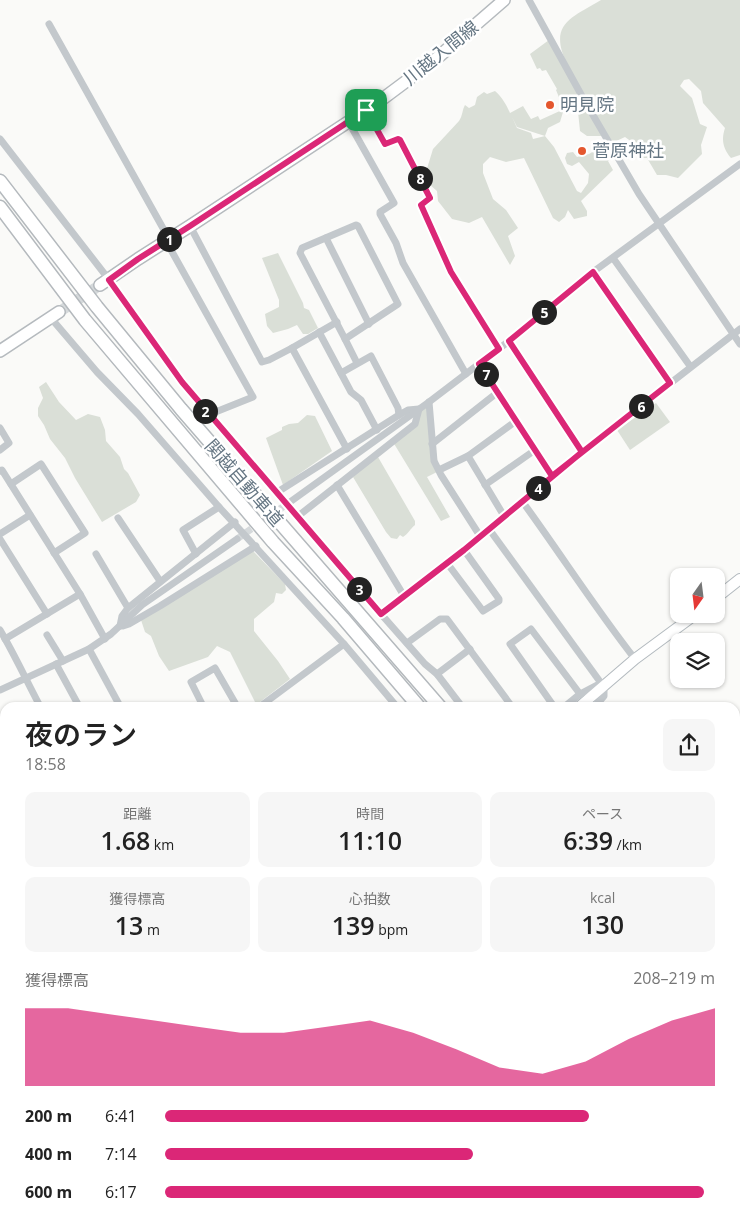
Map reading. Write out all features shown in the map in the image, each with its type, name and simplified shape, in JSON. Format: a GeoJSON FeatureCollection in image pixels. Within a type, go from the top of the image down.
{"type":"FeatureCollection","features":[{"type":"Feature","properties":{"kind":"highway","name":"関越自動車道"},"geometry":{"type":"LineString","coordinates":[[0,181],[97,307],[180,409],[436,702]]}},
{"type":"Feature","properties":{"kind":"highway","name":"関越自動車道"},"geometry":{"type":"LineString","coordinates":[[0,207],[85,320],[274,542],[343,618],[415,702]]}},
{"type":"Feature","properties":{"kind":"main road","name":"川越入間線"},"geometry":{"type":"LineString","coordinates":[[105,282],[366,110],[436,59],[504,0]]}},
{"type":"Feature","properties":{"kind":"main road"},"geometry":{"type":"LineString","coordinates":[[0,351],[55,315]]}},
{"type":"Feature","properties":{"kind":"street"},"geometry":{"type":"LineString","coordinates":[[529,0],[639,194],[740,344]]}},
{"type":"Feature","properties":{"kind":"street"},"geometry":{"type":"LineString","coordinates":[[49,24],[253,397],[208,415]]}},
{"type":"Feature","properties":{"kind":"street"},"geometry":{"type":"LineString","coordinates":[[366,110],[385,144],[400,140],[430,198],[421,205],[451,272],[499,349]]}},
{"type":"Feature","properties":{"kind":"street"},"geometry":{"type":"LineString","coordinates":[[348,121],[394,202],[380,214],[396,243],[403,263],[466,374]]}},
{"type":"Feature","properties":{"kind":"street"},"geometry":{"type":"LineString","coordinates":[[0,139],[105,282],[208,415],[381,614],[436,674],[458,702]]}},
{"type":"Feature","properties":{"kind":"street"},"geometry":{"type":"LineString","coordinates":[[290,502],[466,374],[593,272],[740,164]]}},
{"type":"Feature","properties":{"kind":"street"},"geometry":{"type":"LineString","coordinates":[[190,226],[262,362],[292,348],[337,322]]}},
{"type":"Feature","properties":{"kind":"street"},"geometry":{"type":"LineString","coordinates":[[346,339],[398,304],[358,226],[302,248],[300,253],[357,363]]}},
{"type":"Feature","properties":{"kind":"street"},"geometry":{"type":"LineString","coordinates":[[326,238],[369,324]]}},
{"type":"Feature","properties":{"kind":"street"},"geometry":{"type":"LineString","coordinates":[[613,258],[690,366]]}},
{"type":"Feature","properties":{"kind":"street"},"geometry":{"type":"LineString","coordinates":[[593,272],[670,383]]}},
{"type":"Feature","properties":{"kind":"street"},"geometry":{"type":"LineString","coordinates":[[55,315],[97,372],[182,463],[219,507],[235,522],[393,702]]}},
{"type":"Feature","properties":{"kind":"street"},"geometry":{"type":"LineString","coordinates":[[381,614],[489,530],[552,476],[690,366],[740,329]]}},
{"type":"Feature","properties":{"kind":"street"},"geometry":{"type":"LineString","coordinates":[[319,332],[351,392],[361,400],[377,430]]}},
{"type":"Feature","properties":{"kind":"street"},"geometry":{"type":"LineString","coordinates":[[509,341],[582,452]]}},
{"type":"Feature","properties":{"kind":"street"},"geometry":{"type":"LineString","coordinates":[[292,348],[346,449]]}},
{"type":"Feature","properties":{"kind":"street"},"geometry":{"type":"LineString","coordinates":[[341,372],[370,356],[398,408],[399,415]]}},
{"type":"Feature","properties":{"kind":"street"},"geometry":{"type":"LineString","coordinates":[[479,364],[552,476]]}},
{"type":"Feature","properties":{"kind":"street"},"geometry":{"type":"LineString","coordinates":[[432,444],[498,392]]}},
{"type":"Feature","properties":{"kind":"street"},"geometry":{"type":"LineString","coordinates":[[428,402],[434,461],[480,536]]}},
{"type":"Feature","properties":{"kind":"street"},"geometry":{"type":"LineString","coordinates":[[276,494],[399,415],[408,410],[419,409]]}},
{"type":"Feature","properties":{"kind":"street"},"geometry":{"type":"LineString","coordinates":[[296,517],[415,424],[419,409]]}},
{"type":"Feature","properties":{"kind":"street"},"geometry":{"type":"LineString","coordinates":[[439,470],[468,456],[516,421]]}},
{"type":"Feature","properties":{"kind":"street"},"geometry":{"type":"LineString","coordinates":[[0,428],[10,443],[0,450]]}},
{"type":"Feature","properties":{"kind":"street"},"geometry":{"type":"LineString","coordinates":[[485,485],[535,450]]}},
{"type":"Feature","properties":{"kind":"street"},"geometry":{"type":"LineString","coordinates":[[468,456],[504,516]]}},
{"type":"Feature","properties":{"kind":"street"},"geometry":{"type":"LineString","coordinates":[[11,484],[41,464],[80,525],[85,533],[54,552]]}},
{"type":"Feature","properties":{"kind":"street"},"geometry":{"type":"LineString","coordinates":[[1,468],[80,594],[105,639]]}},
{"type":"Feature","properties":{"kind":"street"},"geometry":{"type":"LineString","coordinates":[[337,486],[404,596]]}},
{"type":"Feature","properties":{"kind":"street"},"geometry":{"type":"LineString","coordinates":[[522,501],[563,557],[596,609],[635,659]]}},
{"type":"Feature","properties":{"kind":"street"},"geometry":{"type":"LineString","coordinates":[[196,554],[183,530],[219,507]]}},
{"type":"Feature","properties":{"kind":"street"},"geometry":{"type":"LineString","coordinates":[[0,534],[30,515]]}},
{"type":"Feature","properties":{"kind":"street"},"geometry":{"type":"LineString","coordinates":[[118,518],[160,581]]}},
{"type":"Feature","properties":{"kind":"street"},"geometry":{"type":"LineString","coordinates":[[120,626],[122,616],[128,608],[235,522]]}},
{"type":"Feature","properties":{"kind":"street"},"geometry":{"type":"LineString","coordinates":[[489,530],[602,684]]}},
{"type":"Feature","properties":{"kind":"street"},"geometry":{"type":"LineString","coordinates":[[0,539],[47,614]]}},
{"type":"Feature","properties":{"kind":"street"},"geometry":{"type":"LineString","coordinates":[[0,690],[89,649],[105,639],[142,605],[237,539]]}},
{"type":"Feature","properties":{"kind":"street"},"geometry":{"type":"LineString","coordinates":[[120,626],[137,619],[256,546]]}},
{"type":"Feature","properties":{"kind":"street"},"geometry":{"type":"LineString","coordinates":[[447,563],[483,611],[499,601],[464,550]]}},
{"type":"Feature","properties":{"kind":"street"},"geometry":{"type":"LineString","coordinates":[[96,554],[128,608]]}},
{"type":"Feature","properties":{"kind":"street"},"geometry":{"type":"LineString","coordinates":[[725,591],[740,579]]}},
{"type":"Feature","properties":{"kind":"street"},"geometry":{"type":"LineString","coordinates":[[5,639],[80,594]]}},
{"type":"Feature","properties":{"kind":"street"},"geometry":{"type":"LineString","coordinates":[[407,643],[440,618],[447,618],[509,702]]}},
{"type":"Feature","properties":{"kind":"street"},"geometry":{"type":"LineString","coordinates":[[551,702],[510,644],[531,629],[587,701],[602,684],[684,623]]}},
{"type":"Feature","properties":{"kind":"street"},"geometry":{"type":"LineString","coordinates":[[0,630],[16,655],[38,702]]}},
{"type":"Feature","properties":{"kind":"street"},"geometry":{"type":"LineString","coordinates":[[47,636],[64,661]]}},
{"type":"Feature","properties":{"kind":"street"},"geometry":{"type":"LineString","coordinates":[[266,702],[344,644]]}},
{"type":"Feature","properties":{"kind":"street"},"geometry":{"type":"LineString","coordinates":[[89,649],[118,702]]}},
{"type":"Feature","properties":{"kind":"street"},"geometry":{"type":"LineString","coordinates":[[436,674],[470,649]]}},
{"type":"Feature","properties":{"kind":"street"},"geometry":{"type":"LineString","coordinates":[[56,664],[77,702]]}},
{"type":"Feature","properties":{"kind":"street"},"geometry":{"type":"LineString","coordinates":[[201,702],[191,682],[215,668],[235,702]]}},
{"type":"Feature","properties":{"kind":"shaded area"},"geometry":{"type":"Polygon","coordinates":[[[601,0],[740,0],[740,155],[731,158],[728,154],[723,140],[725,128],[703,103],[701,91],[689,79],[684,80],[680,86],[692,98],[700,124],[707,127],[701,145],[702,154],[678,178],[657,175],[647,158],[642,158],[636,145],[625,137],[612,143],[602,136],[587,136],[580,131],[577,102],[563,112],[560,122],[548,128],[545,136],[554,147],[577,191],[581,193],[588,183],[589,174],[579,162],[572,166],[567,164],[565,158],[567,153],[573,152],[577,157],[594,151],[602,157],[607,152],[611,157],[608,161],[613,170],[581,201],[587,211],[587,216],[574,219],[568,210],[565,217],[559,222],[553,218],[524,158],[506,162],[490,157],[483,164],[483,173],[493,199],[506,210],[518,228],[508,236],[515,256],[510,265],[482,217],[469,223],[452,219],[438,201],[437,191],[429,184],[425,175],[433,149],[459,121],[465,105],[469,108],[475,105],[477,97],[484,92],[487,94],[495,91],[504,101],[510,113],[523,106],[531,119],[538,116],[540,120],[562,110],[561,108],[563,107],[557,89],[546,70],[537,69],[530,54],[549,40],[567,64],[560,40],[561,31],[572,18],[601,0]],[[512,117],[517,128],[531,133],[533,139],[545,136],[517,127],[512,117]]]}},
{"type":"Feature","properties":{"kind":"shaded area"},"geometry":{"type":"Polygon","coordinates":[[[278,253],[304,308],[309,310],[318,328],[308,334],[303,334],[297,325],[273,333],[267,326],[265,314],[279,307],[279,300],[262,258],[278,253]]]}},
{"type":"Feature","properties":{"kind":"shaded area"},"geometry":{"type":"Polygon","coordinates":[[[46,382],[59,402],[76,420],[88,414],[100,417],[105,430],[106,441],[120,457],[124,469],[140,495],[136,502],[102,522],[65,458],[50,439],[38,416],[38,408],[43,398],[39,387],[46,382]]]}},
{"type":"Feature","properties":{"kind":"shaded area"},"geometry":{"type":"Polygon","coordinates":[[[428,403],[439,471],[427,477],[450,517],[441,521],[393,442],[415,423],[419,409],[428,403]]]}},
{"type":"Feature","properties":{"kind":"shaded area"},"geometry":{"type":"Polygon","coordinates":[[[656,403],[670,422],[630,450],[617,430],[656,403]]]}},
{"type":"Feature","properties":{"kind":"shaded area"},"geometry":{"type":"Polygon","coordinates":[[[307,415],[315,416],[332,451],[283,485],[266,438],[282,430],[282,427],[298,423],[307,415]]]}},
{"type":"Feature","properties":{"kind":"shaded area"},"geometry":{"type":"Polygon","coordinates":[[[378,457],[415,521],[415,525],[403,537],[400,535],[397,539],[391,538],[386,532],[353,477],[373,459],[378,457]]]}},
{"type":"Feature","properties":{"kind":"shaded area"},"geometry":{"type":"Polygon","coordinates":[[[253,551],[285,584],[286,590],[282,594],[276,593],[274,602],[254,619],[254,631],[290,679],[260,702],[255,702],[230,652],[217,646],[208,657],[169,671],[159,656],[151,636],[145,632],[141,620],[253,551]]]}},
{"type":"Feature","properties":{"kind":"tunnel"},"geometry":{"type":"LineString","coordinates":[[59,312],[100,285]]}},
{"type":"Feature","properties":{"kind":"tunnel"},"geometry":{"type":"LineString","coordinates":[[237,539],[290,502]]}},
{"type":"Feature","properties":{"kind":"place","name":"明見院"},"geometry":{"type":"Point","coordinates":[550,105]}},
{"type":"Feature","properties":{"kind":"place","name":"菅原神社"},"geometry":{"type":"Point","coordinates":[582,151]}},
{"type":"Feature","properties":{"kind":"route"},"geometry":{"type":"LineString","coordinates":[[366,110],[138,259],[109,280],[208,415],[381,614],[489,530],[582,452],[509,341],[593,272],[670,383],[591,446],[582,452],[552,476],[479,364],[499,349],[451,272],[439,246],[421,205],[430,198],[400,140],[398,139],[386,145],[366,110]]}}]}
